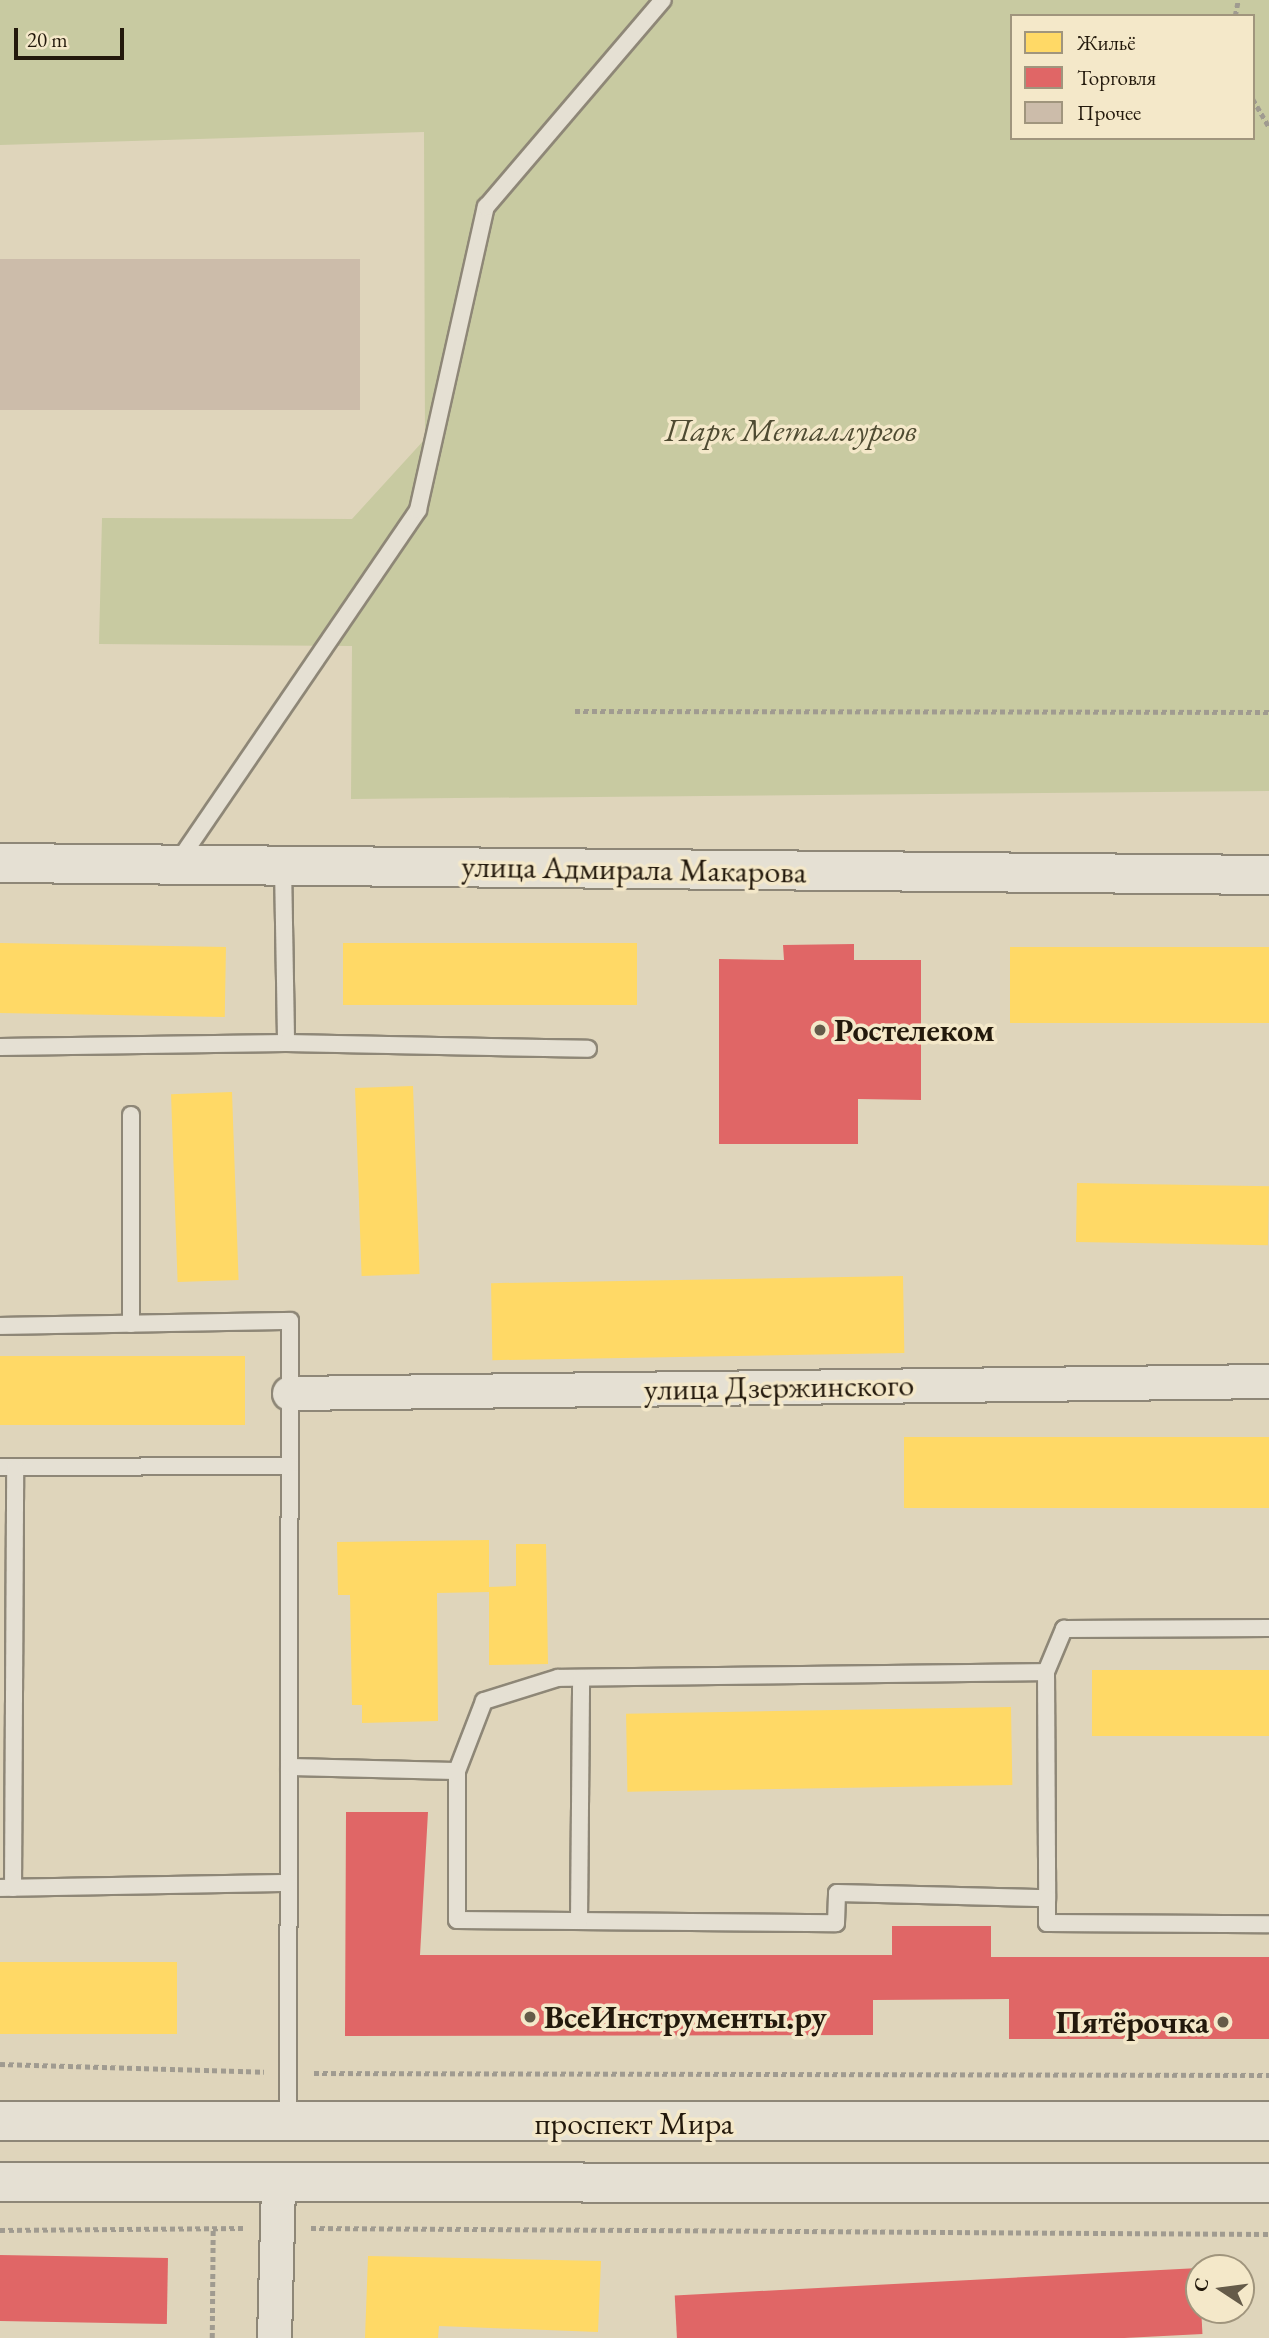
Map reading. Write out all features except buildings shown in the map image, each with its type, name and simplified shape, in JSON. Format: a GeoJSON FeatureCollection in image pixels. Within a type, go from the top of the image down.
{"type":"FeatureCollection","features":[{"type":"Feature","properties":{"kind":"main road","name":"улица Адмирала Макарова"},"geometry":{"type":"LineString","coordinates":[[0,863],[1269,875]]}},
{"type":"Feature","properties":{"kind":"main road","name":"проспект Мира"},"geometry":{"type":"LineString","coordinates":[[0,2121],[1269,2121]]}},
{"type":"Feature","properties":{"kind":"main road","name":"проспект Мира"},"geometry":{"type":"LineString","coordinates":[[0,2182],[1269,2183]]}},
{"type":"Feature","properties":{"kind":"street","name":"улица Дзержинского"},"geometry":{"type":"LineString","coordinates":[[289,1393],[1269,1381]]}},
{"type":"Feature","properties":{"kind":"street"},"geometry":{"type":"LineString","coordinates":[[274,2338],[278,2182]]}},
{"type":"Feature","properties":{"kind":"lane"},"geometry":{"type":"LineString","coordinates":[[177,865],[418,510],[486,207],[663,0]]}},
{"type":"Feature","properties":{"kind":"lane"},"geometry":{"type":"LineString","coordinates":[[283,866],[286,1043]]}},
{"type":"Feature","properties":{"kind":"lane"},"geometry":{"type":"LineString","coordinates":[[0,1047],[286,1043],[588,1049]]}},
{"type":"Feature","properties":{"kind":"lane"},"geometry":{"type":"LineString","coordinates":[[131,1115],[131,1324]]}},
{"type":"Feature","properties":{"kind":"lane"},"geometry":{"type":"LineString","coordinates":[[0,1326],[290,1321],[288,2122]]}},
{"type":"Feature","properties":{"kind":"lane"},"geometry":{"type":"LineString","coordinates":[[288,1883],[6,1888],[7,1466],[289,1466]]}},
{"type":"Feature","properties":{"kind":"lane"},"geometry":{"type":"LineString","coordinates":[[1269,1628],[1063,1629],[1046,1672],[1048,1923],[1269,1924]]}},
{"type":"Feature","properties":{"kind":"lane"},"geometry":{"type":"LineString","coordinates":[[1046,1672],[558,1678],[484,1701],[457,1771],[457,1920],[836,1923],[837,1893],[1047,1898]]}},
{"type":"Feature","properties":{"kind":"lane"},"geometry":{"type":"LineString","coordinates":[[579,1921],[581,1678]]}},
{"type":"Feature","properties":{"kind":"lane"},"geometry":{"type":"LineString","coordinates":[[289,1767],[457,1771]]}},
{"type":"Feature","properties":{"kind":"path"},"geometry":{"type":"LineString","coordinates":[[1255,103],[1269,127]]}},
{"type":"Feature","properties":{"kind":"path"},"geometry":{"type":"LineString","coordinates":[[575,711],[1269,712]]}},
{"type":"Feature","properties":{"kind":"path"},"geometry":{"type":"LineString","coordinates":[[0,2064],[288,2072],[1269,2075]]}},
{"type":"Feature","properties":{"kind":"path"},"geometry":{"type":"LineString","coordinates":[[212,2228],[212,2338]]}},
{"type":"Feature","properties":{"kind":"path"},"geometry":{"type":"LineString","coordinates":[[0,2230],[276,2228],[1269,2234]]}},
{"type":"Feature","properties":{"kind":"green space","name":"Парк Металлургов"},"geometry":{"type":"Polygon","coordinates":[[[0,0],[1269,0],[1269,791],[351,799],[352,646],[99,644],[102,518],[352,519],[425,439],[424,132],[0,145],[0,0]]]}},
{"type":"Feature","properties":{"kind":"place","name":"Ростелеком"},"geometry":{"type":"Point","coordinates":[820,1030]}},
{"type":"Feature","properties":{"kind":"place","name":"ВсеИнструменты.ру"},"geometry":{"type":"Point","coordinates":[530,2017]}},
{"type":"Feature","properties":{"kind":"place","name":"Пятёрочка"},"geometry":{"type":"Point","coordinates":[1223,2022]}}]}
